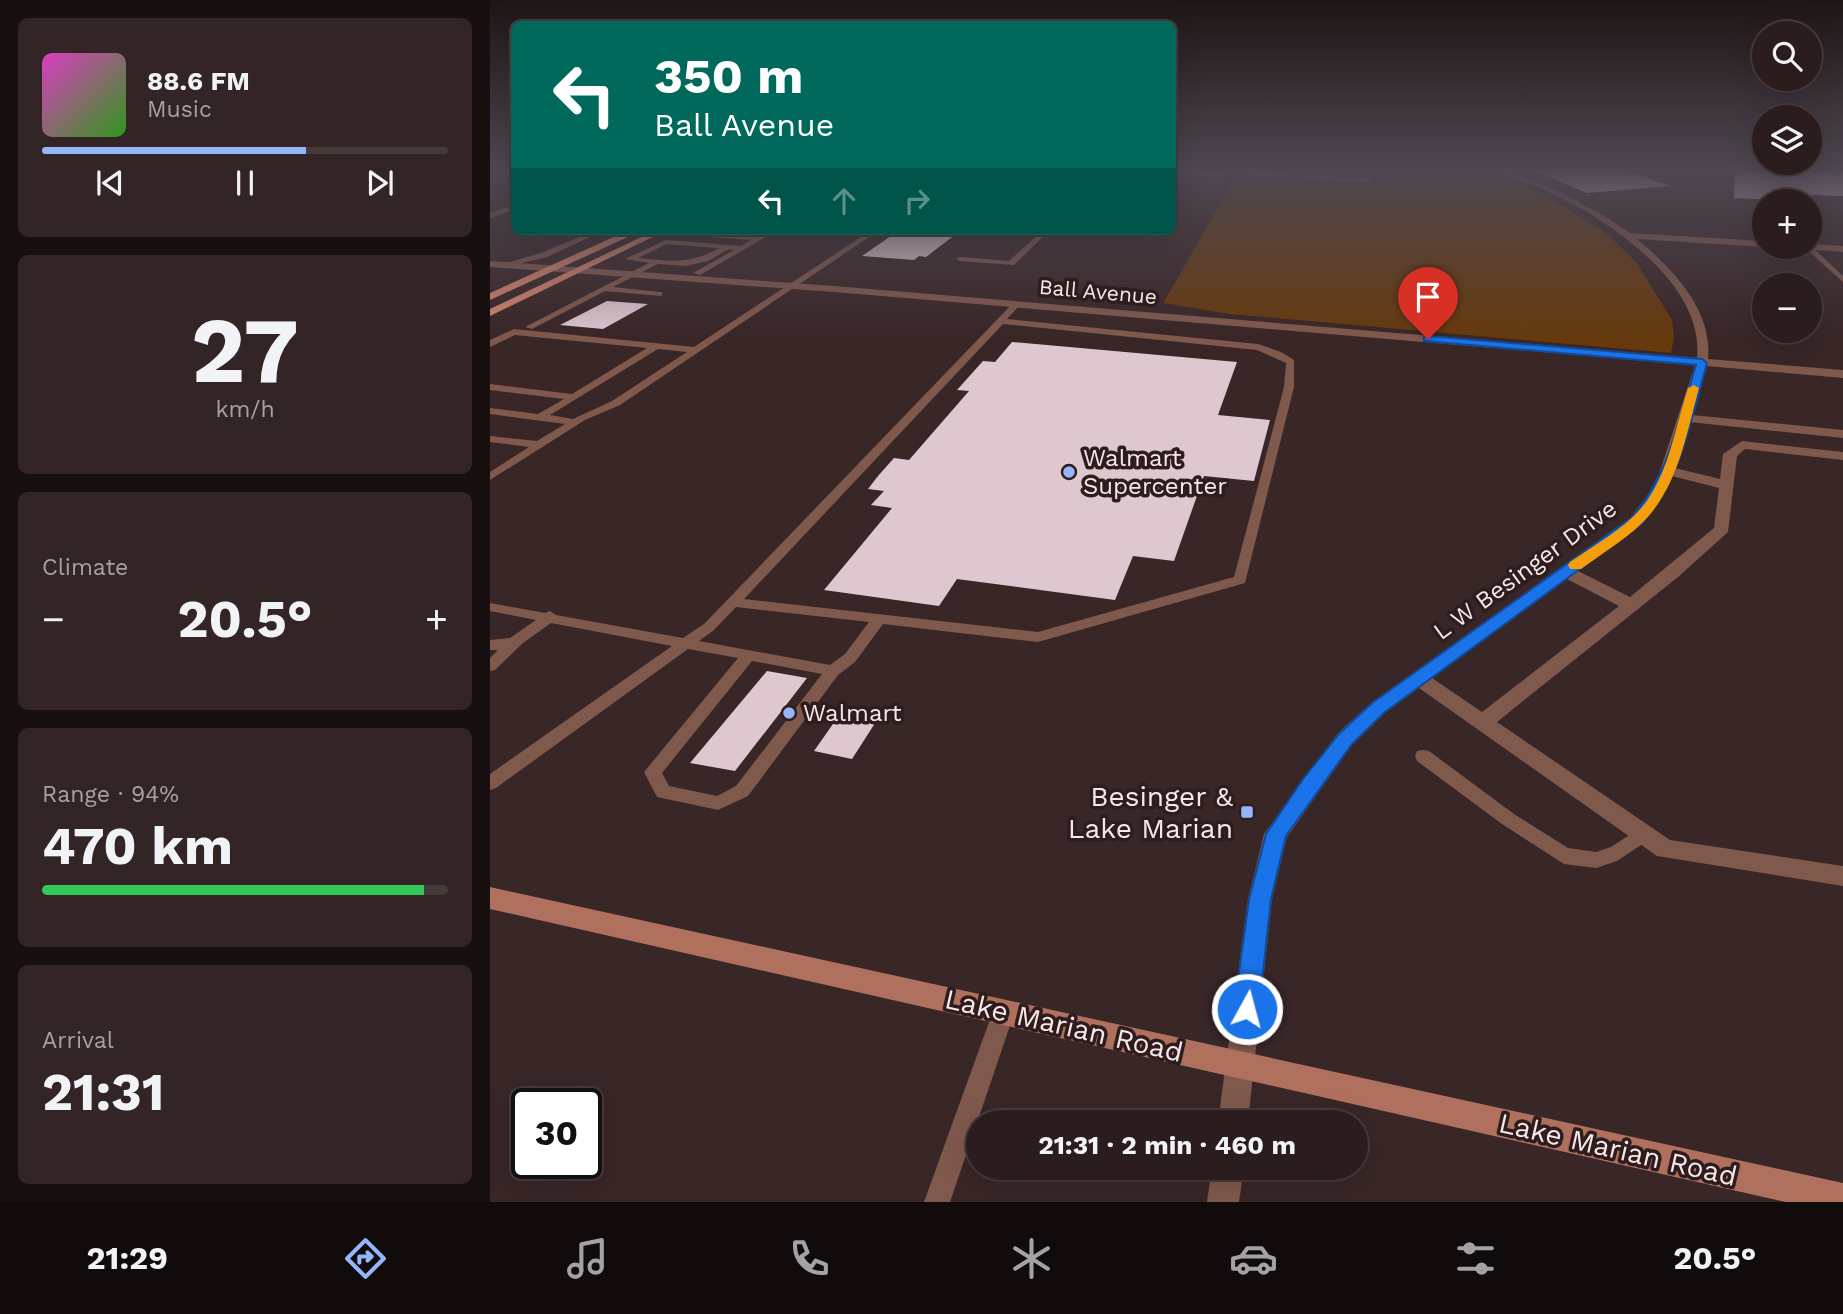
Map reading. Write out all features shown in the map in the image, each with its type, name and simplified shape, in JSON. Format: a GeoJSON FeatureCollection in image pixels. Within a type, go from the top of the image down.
{"type":"FeatureCollection","features":[{"type":"Feature","properties":{"kind":"main road"},"geometry":{"type":"LineString","coordinates":[[490,297],[625,235]]}},
{"type":"Feature","properties":{"kind":"main road"},"geometry":{"type":"LineString","coordinates":[[490,313],[654,235]]}},
{"type":"Feature","properties":{"kind":"street","name":"L W Besinger Drive"},"geometry":{"type":"LineString","coordinates":[[1234,1110],[1260,899],[1276,834],[1345,739],[1379,708],[1636,521],[1652,503],[1665,481],[1702,363],[1703,334],[1692,309],[1661,266],[1630,236],[1611,225]]}},
{"type":"Feature","properties":{"kind":"street"},"geometry":{"type":"LineString","coordinates":[[1630,236],[1752,243]]}},
{"type":"Feature","properties":{"kind":"street"},"geometry":{"type":"LineString","coordinates":[[1822,248],[1843,249]]}},
{"type":"Feature","properties":{"kind":"street","name":"Ball Avenue"},"geometry":{"type":"LineString","coordinates":[[490,264],[1017,304],[1843,374]]}},
{"type":"Feature","properties":{"kind":"street"},"geometry":{"type":"LineString","coordinates":[[1684,418],[1843,434]]}},
{"type":"Feature","properties":{"kind":"street"},"geometry":{"type":"LineString","coordinates":[[1485,721],[1722,529],[1730,454],[1742,445],[1843,456]]}},
{"type":"Feature","properties":{"kind":"street"},"geometry":{"type":"LineString","coordinates":[[1668,470],[1726,485]]}},
{"type":"Feature","properties":{"kind":"street"},"geometry":{"type":"LineString","coordinates":[[1567,572],[1631,605]]}},
{"type":"Feature","properties":{"kind":"street"},"geometry":{"type":"LineString","coordinates":[[1418,678],[1485,721],[1665,849],[1843,876]]}},
{"type":"Feature","properties":{"kind":"street","name":"Lake Marian Road"},"geometry":{"type":"LineString","coordinates":[[490,898],[1843,1199]]}},
{"type":"Feature","properties":{"kind":"street"},"geometry":{"type":"LineString","coordinates":[[1223,1202],[1226,1180]]}},
{"type":"Feature","properties":{"kind":"lane"},"geometry":{"type":"LineString","coordinates":[[504,265],[544,255],[591,235]]}},
{"type":"Feature","properties":{"kind":"lane"},"geometry":{"type":"LineString","coordinates":[[680,235],[629,259],[686,264],[705,259],[727,247]]}},
{"type":"Feature","properties":{"kind":"lane"},"geometry":{"type":"LineString","coordinates":[[717,235],[759,239]]}},
{"type":"Feature","properties":{"kind":"lane"},"geometry":{"type":"LineString","coordinates":[[697,273],[766,235]]}},
{"type":"Feature","properties":{"kind":"lane"},"geometry":{"type":"LineString","coordinates":[[490,477],[575,422],[616,403],[869,235]]}},
{"type":"Feature","properties":{"kind":"lane"},"geometry":{"type":"LineString","coordinates":[[960,259],[1011,263],[1042,235]]}},
{"type":"Feature","properties":{"kind":"lane"},"geometry":{"type":"LineString","coordinates":[[666,242],[742,248]]}},
{"type":"Feature","properties":{"kind":"lane"},"geometry":{"type":"LineString","coordinates":[[1821,259],[1843,280]]}},
{"type":"Feature","properties":{"kind":"lane"},"geometry":{"type":"LineString","coordinates":[[529,327],[657,262]]}},
{"type":"Feature","properties":{"kind":"lane"},"geometry":{"type":"LineString","coordinates":[[603,289],[659,294]]}},
{"type":"Feature","properties":{"kind":"lane"},"geometry":{"type":"LineString","coordinates":[[490,783],[709,627],[1017,304]]}},
{"type":"Feature","properties":{"kind":"lane"},"geometry":{"type":"LineString","coordinates":[[732,602],[1038,637],[1240,580],[1289,387],[1291,362],[1258,347],[1001,321]]}},
{"type":"Feature","properties":{"kind":"lane"},"geometry":{"type":"LineString","coordinates":[[490,344],[514,332],[696,349]]}},
{"type":"Feature","properties":{"kind":"lane"},"geometry":{"type":"LineString","coordinates":[[540,417],[656,346]]}},
{"type":"Feature","properties":{"kind":"lane"},"geometry":{"type":"LineString","coordinates":[[490,387],[574,397]]}},
{"type":"Feature","properties":{"kind":"lane"},"geometry":{"type":"LineString","coordinates":[[490,411],[575,422]]}},
{"type":"Feature","properties":{"kind":"lane"},"geometry":{"type":"LineString","coordinates":[[490,439],[539,445]]}},
{"type":"Feature","properties":{"kind":"lane"},"geometry":{"type":"LineString","coordinates":[[490,607],[550,616],[747,657],[833,671]]}},
{"type":"Feature","properties":{"kind":"lane"},"geometry":{"type":"LineString","coordinates":[[490,666],[550,616]]}},
{"type":"Feature","properties":{"kind":"lane"},"geometry":{"type":"LineString","coordinates":[[747,657],[653,772],[663,792],[718,803],[742,791],[833,671],[850,658],[879,619]]}},
{"type":"Feature","properties":{"kind":"lane"},"geometry":{"type":"LineString","coordinates":[[490,645],[517,642]]}},
{"type":"Feature","properties":{"kind":"lane"},"geometry":{"type":"LineString","coordinates":[[1423,756],[1564,856],[1596,860],[1617,853],[1643,834]]}},
{"type":"Feature","properties":{"kind":"lane"},"geometry":{"type":"LineString","coordinates":[[937,1202],[1004,1011]]}},
{"type":"Feature","properties":{"kind":"shaded area"},"geometry":{"type":"Polygon","coordinates":[[[1208,225],[1594,225],[1605,232],[1636,262],[1672,320],[1674,338],[1671,353],[1230,314],[1163,303],[1208,225]]]}},
{"type":"Feature","properties":{"kind":"building"},"geometry":{"type":"Polygon","coordinates":[[[892,235],[955,235],[926,257],[919,256],[914,260],[862,256],[892,235]]]}},
{"type":"Feature","properties":{"kind":"building"},"geometry":{"type":"Polygon","coordinates":[[[607,301],[648,304],[603,329],[560,325],[607,301]]]}},
{"type":"Feature","properties":{"kind":"building","name":"Walmart Supercenter"},"geometry":{"type":"Polygon","coordinates":[[[1012,342],[1237,362],[1218,415],[1270,420],[1254,481],[1204,476],[1174,561],[1133,556],[1115,600],[957,579],[939,606],[824,590],[892,508],[871,505],[884,491],[868,489],[894,458],[909,460],[969,391],[957,390],[983,361],[995,362],[1012,342]]]}},
{"type":"Feature","properties":{"kind":"building"},"geometry":{"type":"Polygon","coordinates":[[[767,671],[807,678],[735,771],[690,763],[767,671]]]}},
{"type":"Feature","properties":{"kind":"building"},"geometry":{"type":"Polygon","coordinates":[[[842,711],[879,717],[852,759],[814,751],[842,711]]]}},
{"type":"Feature","properties":{"kind":"slow traffic"},"geometry":{"type":"LineString","coordinates":[[1576,565],[1636,521],[1652,503],[1665,481],[1694,388]]}},
{"type":"Feature","properties":{"kind":"place","name":"Walmart Supercenter"},"geometry":{"type":"Point","coordinates":[1069,472]}},
{"type":"Feature","properties":{"kind":"place","name":"Walmart"},"geometry":{"type":"Point","coordinates":[789,713]}},
{"type":"Feature","properties":{"kind":"place","name":"Besinger & Lake Marian"},"geometry":{"type":"Point","coordinates":[1247,812]}},
{"type":"Feature","properties":{"kind":"route"},"geometry":{"type":"LineString","coordinates":[[1247,1009],[1260,899],[1276,834],[1310,785],[1345,739],[1379,708],[1636,521],[1652,503],[1665,481],[1702,363],[1428,339]]}}]}
